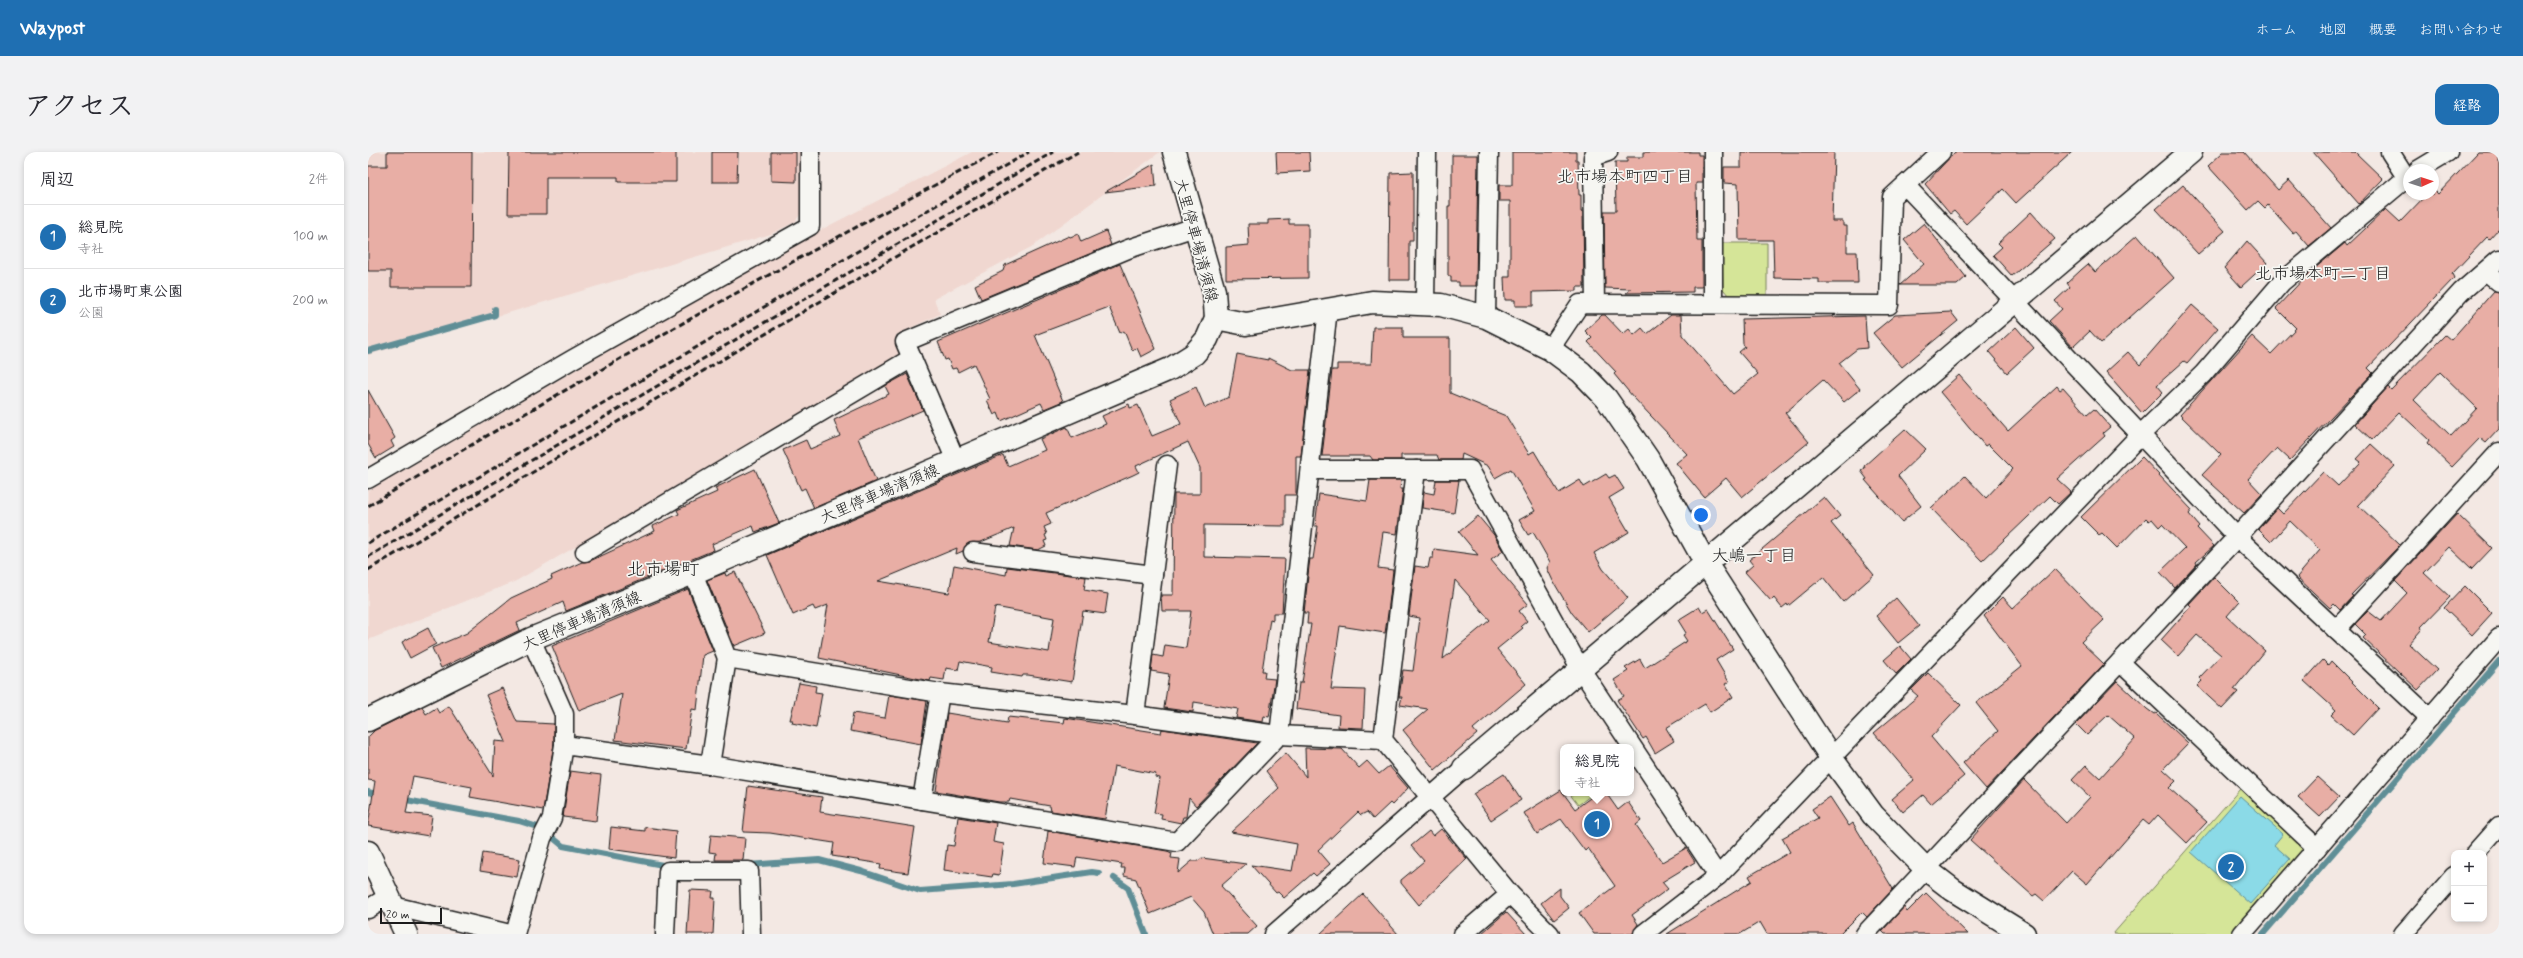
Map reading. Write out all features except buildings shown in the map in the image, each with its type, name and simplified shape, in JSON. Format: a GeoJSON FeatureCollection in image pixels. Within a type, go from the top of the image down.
{"type":"FeatureCollection","features":[{"type":"Feature","properties":{"kind":"street"},"geometry":{"type":"LineString","coordinates":[[368,479],[573,359],[810,226],[810,152]]}},
{"type":"Feature","properties":{"kind":"street","name":"大里停車場清須線"},"geometry":{"type":"LineString","coordinates":[[368,720],[531,639],[693,573],[956,461],[1170,369],[1194,354],[1207,339],[1216,318],[1214,291],[1174,152]]}},
{"type":"Feature","properties":{"kind":"street"},"geometry":{"type":"LineString","coordinates":[[1425,304],[1427,152]]}},
{"type":"Feature","properties":{"kind":"street"},"geometry":{"type":"LineString","coordinates":[[1486,317],[1489,152]]}},
{"type":"Feature","properties":{"kind":"street"},"geometry":{"type":"LineString","coordinates":[[1595,304],[1593,156],[1608,152]]}},
{"type":"Feature","properties":{"kind":"street"},"geometry":{"type":"LineString","coordinates":[[1713,152],[1713,304]]}},
{"type":"Feature","properties":{"kind":"street"},"geometry":{"type":"LineString","coordinates":[[1550,349],[1580,304],[1889,305],[1892,197],[1941,152]]}},
{"type":"Feature","properties":{"kind":"street"},"geometry":{"type":"LineString","coordinates":[[1274,934],[1429,798],[1502,738],[1580,668],[2191,152]]}},
{"type":"Feature","properties":{"kind":"street"},"geometry":{"type":"LineString","coordinates":[[2390,152],[2403,166]]}},
{"type":"Feature","properties":{"kind":"street"},"geometry":{"type":"LineString","coordinates":[[2428,164],[2448,152]]}},
{"type":"Feature","properties":{"kind":"street"},"geometry":{"type":"LineString","coordinates":[[1643,934],[1718,876],[1832,759],[2140,435],[2204,374],[2282,282],[2403,181]]}},
{"type":"Feature","properties":{"kind":"street"},"geometry":{"type":"LineString","coordinates":[[1906,185],[2014,302],[2237,537],[2430,718]]}},
{"type":"Feature","properties":{"kind":"street"},"geometry":{"type":"LineString","coordinates":[[956,461],[906,342],[1128,249],[1196,227]]}},
{"type":"Feature","properties":{"kind":"street"},"geometry":{"type":"LineString","coordinates":[[1866,934],[2237,537],[2461,292],[2493,277],[2499,259]]}},
{"type":"Feature","properties":{"kind":"street"},"geometry":{"type":"LineString","coordinates":[[1216,318],[1246,324],[1372,302],[1441,305],[1486,317],[1550,349],[1581,372],[1606,398],[1648,459],[1705,562],[1832,759],[1873,815],[1927,870],[1953,890],[2024,934]]}},
{"type":"Feature","properties":{"kind":"street"},"geometry":{"type":"LineString","coordinates":[[564,745],[710,765],[1177,842],[1279,735],[1328,309]]}},
{"type":"Feature","properties":{"kind":"street"},"geometry":{"type":"LineString","coordinates":[[585,552],[912,358]]}},
{"type":"Feature","properties":{"kind":"street"},"geometry":{"type":"LineString","coordinates":[[2336,630],[2499,452]]}},
{"type":"Feature","properties":{"kind":"street"},"geometry":{"type":"LineString","coordinates":[[1136,715],[1167,465]]}},
{"type":"Feature","properties":{"kind":"street"},"geometry":{"type":"LineString","coordinates":[[1310,470],[1470,470],[1580,668],[1630,744]]}},
{"type":"Feature","properties":{"kind":"street"},"geometry":{"type":"LineString","coordinates":[[1416,470],[1383,740],[1429,798],[1510,894],[1550,934]]}},
{"type":"Feature","properties":{"kind":"street"},"geometry":{"type":"LineString","coordinates":[[973,552],[1153,575]]}},
{"type":"Feature","properties":{"kind":"street"},"geometry":{"type":"LineString","coordinates":[[693,573],[727,658],[710,765]]}},
{"type":"Feature","properties":{"kind":"street"},"geometry":{"type":"LineString","coordinates":[[2242,934],[2499,638]]}},
{"type":"Feature","properties":{"kind":"street"},"geometry":{"type":"LineString","coordinates":[[515,934],[547,829],[564,745],[564,714],[531,639]]}},
{"type":"Feature","properties":{"kind":"street"},"geometry":{"type":"LineString","coordinates":[[727,658],[940,693],[1136,715],[1279,735],[1383,740]]}},
{"type":"Feature","properties":{"kind":"street"},"geometry":{"type":"LineString","coordinates":[[2120,662],[2317,848]]}},
{"type":"Feature","properties":{"kind":"street"},"geometry":{"type":"LineString","coordinates":[[922,800],[940,693]]}},
{"type":"Feature","properties":{"kind":"street"},"geometry":{"type":"LineString","coordinates":[[1634,749],[1718,876]]}},
{"type":"Feature","properties":{"kind":"street"},"geometry":{"type":"LineString","coordinates":[[2478,850],[2499,826]]}},
{"type":"Feature","properties":{"kind":"street"},"geometry":{"type":"LineString","coordinates":[[368,852],[383,899],[406,934]]}},
{"type":"Feature","properties":{"kind":"street"},"geometry":{"type":"LineString","coordinates":[[665,934],[668,871],[749,871],[751,934]]}},
{"type":"Feature","properties":{"kind":"street"},"geometry":{"type":"LineString","coordinates":[[2403,934],[2451,879]]}},
{"type":"Feature","properties":{"kind":"street"},"geometry":{"type":"LineString","coordinates":[[1463,934],[1510,894]]}},
{"type":"Feature","properties":{"kind":"street"},"geometry":{"type":"LineString","coordinates":[[368,908],[383,899],[510,934]]}},
{"type":"Feature","properties":{"kind":"shaded area"},"geometry":{"type":"Polygon","coordinates":[[[368,152],[801,152],[801,213],[795,222],[771,234],[368,355],[368,152]]]}},
{"type":"Feature","properties":{"kind":"shaded area"},"geometry":{"type":"Polygon","coordinates":[[[972,152],[1160,152],[1033,246],[934,299],[940,314],[896,335],[903,359],[516,581],[368,640],[368,491],[776,253],[972,152]]]}},
{"type":"Feature","properties":{"kind":"green space"},"geometry":{"type":"Polygon","coordinates":[[[1722,243],[1767,243],[1767,295],[1729,296],[1723,289],[1722,243]]]}},
{"type":"Feature","properties":{"kind":"green space"},"geometry":{"type":"Polygon","coordinates":[[[2240,789],[2302,844],[2302,854],[2232,934],[2113,934],[2240,789]]]}},
{"type":"Feature","properties":{"kind":"green space"},"geometry":{"type":"Polygon","coordinates":[[[1571,796],[1590,796],[1578,805],[1571,796]]]}},
{"type":"Feature","properties":{"kind":"water"},"geometry":{"type":"Polygon","coordinates":[[[2240,796],[2283,834],[2274,845],[2290,859],[2250,904],[2191,852],[2240,796]]]}},
{"type":"Feature","properties":{"kind":"waterway"},"geometry":{"type":"LineString","coordinates":[[368,351],[495,315],[495,309]]}},
{"type":"Feature","properties":{"kind":"waterway"},"geometry":{"type":"LineString","coordinates":[[2263,934],[2499,661]]}},
{"type":"Feature","properties":{"kind":"waterway"},"geometry":{"type":"LineString","coordinates":[[368,792],[380,795]]}},
{"type":"Feature","properties":{"kind":"waterway"},"geometry":{"type":"LineString","coordinates":[[401,799],[519,821],[541,828],[563,846],[668,866]]}},
{"type":"Feature","properties":{"kind":"waterway"},"geometry":{"type":"LineString","coordinates":[[747,865],[819,860],[861,871],[920,891],[1013,884],[1092,872],[1099,873]]}},
{"type":"Feature","properties":{"kind":"waterway"},"geometry":{"type":"LineString","coordinates":[[1114,878],[1128,888],[1146,934]]}},
{"type":"Feature","properties":{"kind":"railway"},"geometry":{"type":"LineString","coordinates":[[368,506],[680,324],[838,237],[998,152]]}},
{"type":"Feature","properties":{"kind":"railway"},"geometry":{"type":"LineString","coordinates":[[368,543],[895,229],[1029,152]]}},
{"type":"Feature","properties":{"kind":"railway"},"geometry":{"type":"LineString","coordinates":[[368,557],[1053,152]]}},
{"type":"Feature","properties":{"kind":"railway"},"geometry":{"type":"LineString","coordinates":[[368,570],[912,247],[1078,152]]}},
{"type":"Feature","properties":{"kind":"place","name":"総見院"},"geometry":{"type":"Point","coordinates":[1597,824]}},
{"type":"Feature","properties":{"kind":"place","name":"北市場町東公園"},"geometry":{"type":"Point","coordinates":[2231,867]}},
{"type":"Feature","properties":{"kind":"district","name":"北市場本町四丁目"},"geometry":{"type":"Point","coordinates":[1625,176]}},
{"type":"Feature","properties":{"kind":"district","name":"北市場本町二丁目"},"geometry":{"type":"Point","coordinates":[2323,273]}},
{"type":"Feature","properties":{"kind":"district","name":"大嶋一丁目"},"geometry":{"type":"Point","coordinates":[1754,555]}},
{"type":"Feature","properties":{"kind":"district","name":"北市場町"},"geometry":{"type":"Point","coordinates":[663,569]}}]}
